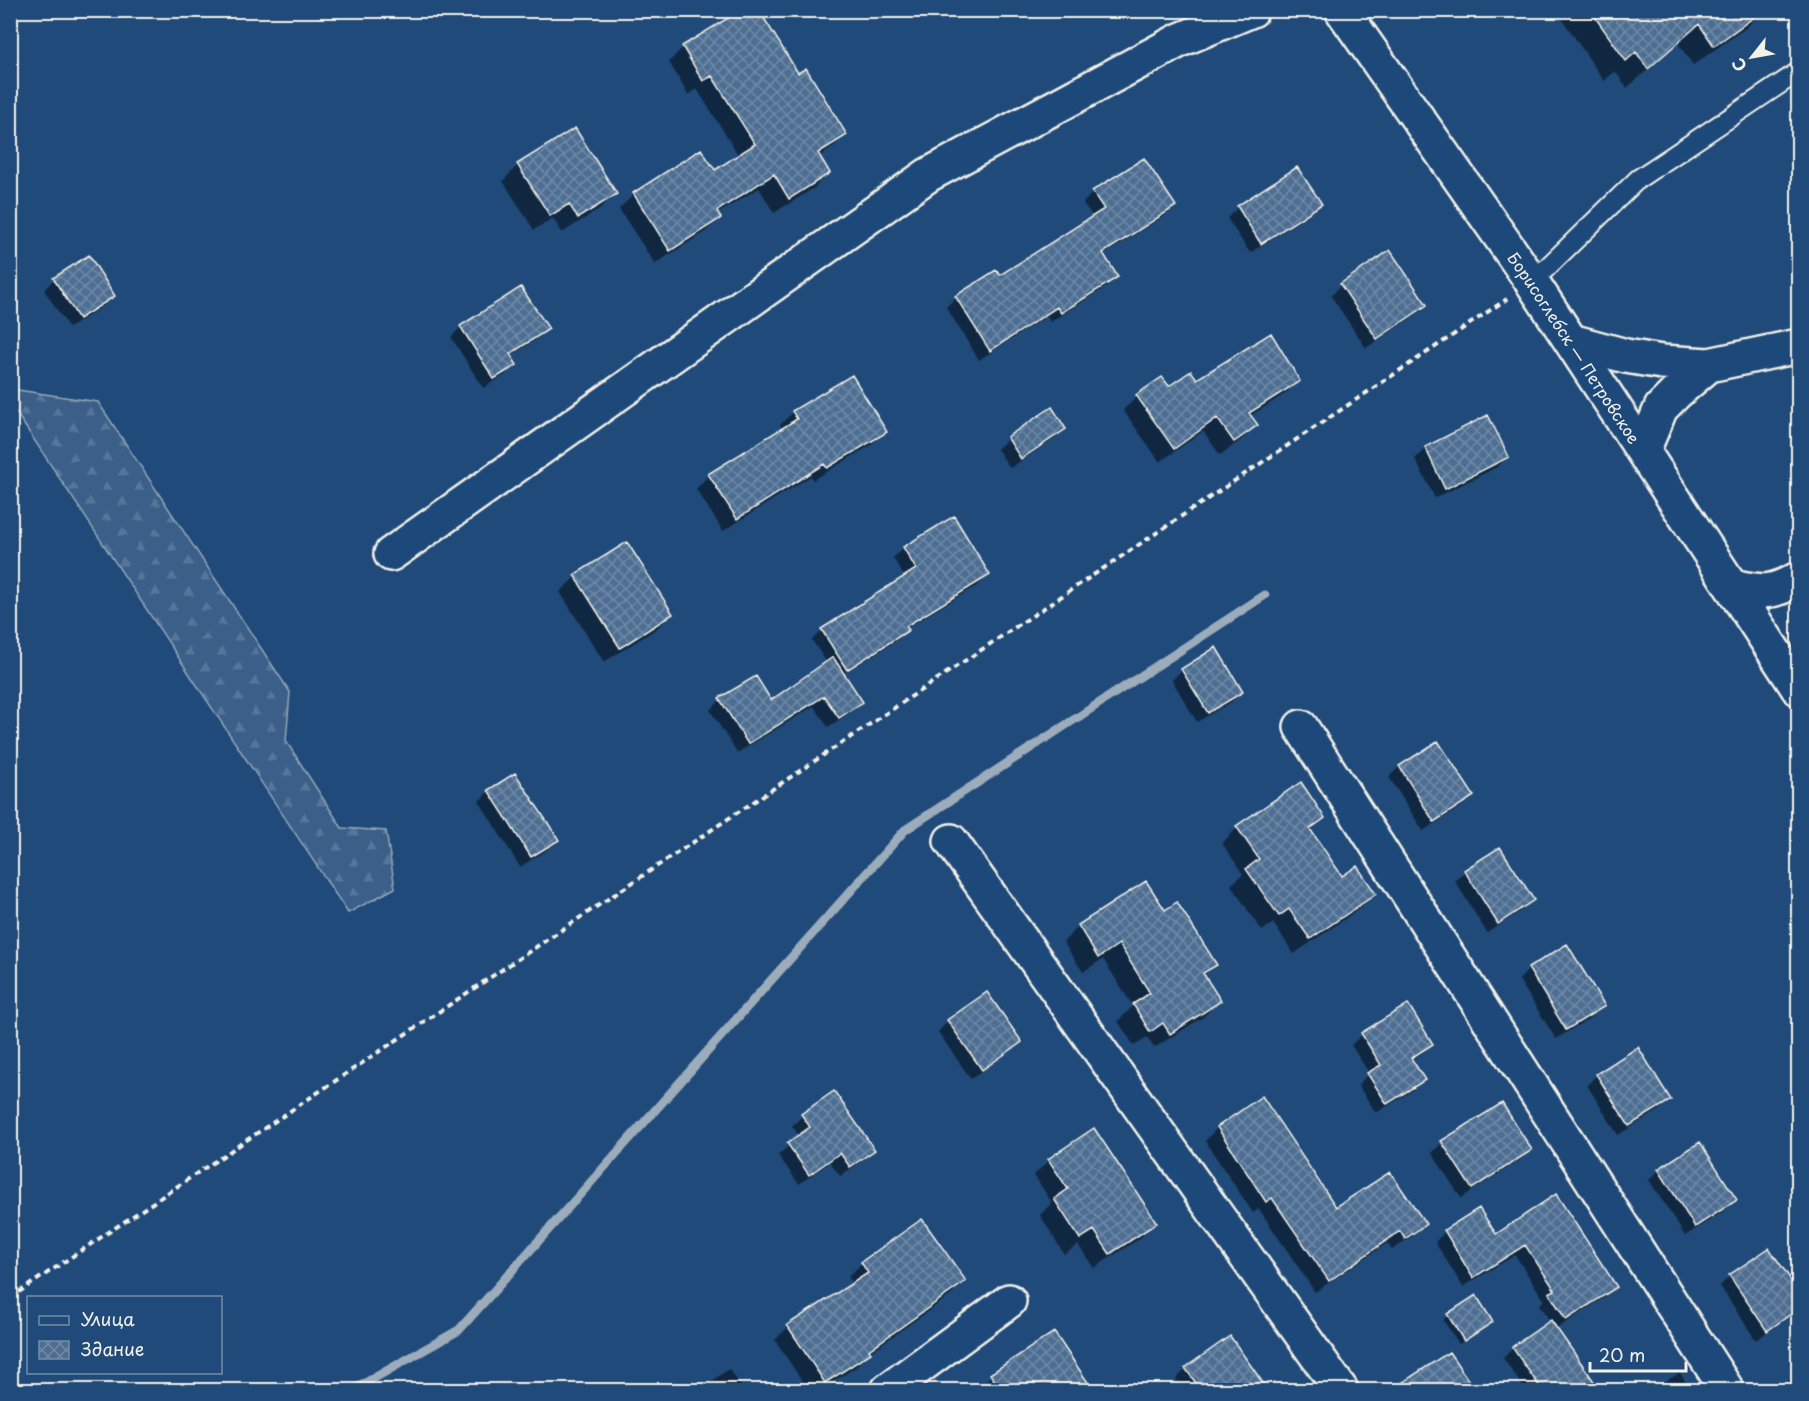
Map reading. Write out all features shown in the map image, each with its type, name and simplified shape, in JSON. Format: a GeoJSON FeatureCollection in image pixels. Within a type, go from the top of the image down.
{"type":"FeatureCollection","features":[{"type":"Feature","properties":{"kind":"street"},"geometry":{"type":"LineString","coordinates":[[391,554],[928,175],[1180,40],[1252,10]]}},
{"type":"Feature","properties":{"kind":"street","name":"Борисоглебск — Петровское"},"geometry":{"type":"LineString","coordinates":[[1342,10],[1532,282],[1798,688]]}},
{"type":"Feature","properties":{"kind":"street"},"geometry":{"type":"LineString","coordinates":[[1571,341],[1626,356],[1662,362],[1709,365],[1798,346]]}},
{"type":"Feature","properties":{"kind":"street"},"geometry":{"type":"LineString","coordinates":[[1643,451],[1661,408],[1709,365]]}},
{"type":"Feature","properties":{"kind":"street"},"geometry":{"type":"LineString","coordinates":[[1731,585],[1761,592],[1782,588],[1798,579]]}},
{"type":"Feature","properties":{"kind":"street"},"geometry":{"type":"LineString","coordinates":[[1301,727],[1727,1390]]}},
{"type":"Feature","properties":{"kind":"street"},"geometry":{"type":"LineString","coordinates":[[951,841],[1341,1390]]}},
{"type":"Feature","properties":{"kind":"street"},"geometry":{"type":"LineString","coordinates":[[888,1390],[1009,1301]]}},
{"type":"Feature","properties":{"kind":"lane"},"geometry":{"type":"LineString","coordinates":[[1532,282],[1638,179],[1798,72]]}},
{"type":"Feature","properties":{"kind":"path"},"geometry":{"type":"LineString","coordinates":[[10,1298],[1532,282]]}},
{"type":"Feature","properties":{"kind":"green space"},"geometry":{"type":"Polygon","coordinates":[[[11,389],[98,402],[290,692],[286,741],[342,828],[386,831],[395,888],[348,913],[11,405],[11,389]]]}},
{"type":"Feature","properties":{"kind":"building"},"geometry":{"type":"Polygon","coordinates":[[[741,10],[759,10],[798,73],[806,68],[847,135],[818,153],[830,173],[789,199],[774,174],[717,211],[721,218],[670,251],[633,193],[701,149],[715,170],[755,144],[712,76],[703,81],[682,46],[741,10]]]}},
{"type":"Feature","properties":{"kind":"building"},"geometry":{"type":"Polygon","coordinates":[[[1590,10],[1764,10],[1714,46],[1699,24],[1648,69],[1636,52],[1626,61],[1590,10]]]}},
{"type":"Feature","properties":{"kind":"building"},"geometry":{"type":"Polygon","coordinates":[[[575,128],[617,194],[578,218],[569,204],[550,216],[517,164],[575,128]]]}},
{"type":"Feature","properties":{"kind":"building"},"geometry":{"type":"Polygon","coordinates":[[[1144,158],[1176,206],[1103,253],[1118,277],[1061,313],[1057,307],[990,351],[955,296],[996,270],[1000,275],[1104,209],[1092,191],[1144,158]]]}},
{"type":"Feature","properties":{"kind":"building"},"geometry":{"type":"Polygon","coordinates":[[[1297,167],[1322,204],[1261,244],[1237,206],[1297,167]]]}},
{"type":"Feature","properties":{"kind":"building"},"geometry":{"type":"Polygon","coordinates":[[[1390,250],[1427,305],[1377,339],[1340,284],[1390,250]]]}},
{"type":"Feature","properties":{"kind":"building"},"geometry":{"type":"Polygon","coordinates":[[[89,255],[115,296],[79,319],[53,278],[89,255]]]}},
{"type":"Feature","properties":{"kind":"building"},"geometry":{"type":"Polygon","coordinates":[[[521,287],[549,329],[510,354],[517,365],[494,379],[460,326],[521,287]]]}},
{"type":"Feature","properties":{"kind":"building"},"geometry":{"type":"Polygon","coordinates":[[[1271,333],[1300,381],[1249,413],[1258,425],[1234,442],[1217,418],[1174,449],[1136,395],[1162,377],[1169,386],[1191,371],[1197,379],[1271,333]]]}},
{"type":"Feature","properties":{"kind":"building"},"geometry":{"type":"Polygon","coordinates":[[[852,375],[887,432],[827,468],[824,464],[737,519],[708,474],[797,419],[792,411],[852,375]]]}},
{"type":"Feature","properties":{"kind":"building"},"geometry":{"type":"Polygon","coordinates":[[[1052,407],[1066,429],[1021,459],[1007,437],[1052,407]]]}},
{"type":"Feature","properties":{"kind":"building"},"geometry":{"type":"Polygon","coordinates":[[[1488,415],[1509,457],[1445,489],[1425,447],[1488,415]]]}},
{"type":"Feature","properties":{"kind":"building"},"geometry":{"type":"Polygon","coordinates":[[[954,516],[990,575],[906,626],[909,630],[847,670],[821,629],[916,569],[903,547],[954,516]]]}},
{"type":"Feature","properties":{"kind":"building"},"geometry":{"type":"Polygon","coordinates":[[[627,542],[673,614],[620,648],[574,575],[627,542]]]}},
{"type":"Feature","properties":{"kind":"building"},"geometry":{"type":"Polygon","coordinates":[[[1216,647],[1243,692],[1208,713],[1181,669],[1216,647]]]}},
{"type":"Feature","properties":{"kind":"building"},"geometry":{"type":"Polygon","coordinates":[[[833,657],[863,702],[839,718],[824,696],[748,744],[719,698],[756,676],[771,700],[833,657]]]}},
{"type":"Feature","properties":{"kind":"building"},"geometry":{"type":"Polygon","coordinates":[[[1438,741],[1474,796],[1434,822],[1399,766],[1438,741]]]}},
{"type":"Feature","properties":{"kind":"building"},"geometry":{"type":"Polygon","coordinates":[[[515,773],[559,840],[531,857],[488,790],[515,773]]]}},
{"type":"Feature","properties":{"kind":"building"},"geometry":{"type":"Polygon","coordinates":[[[1301,782],[1325,818],[1310,829],[1342,876],[1357,866],[1376,894],[1310,939],[1289,909],[1279,916],[1246,869],[1259,859],[1236,826],[1301,782]]]}},
{"type":"Feature","properties":{"kind":"building"},"geometry":{"type":"Polygon","coordinates":[[[1500,847],[1534,900],[1498,924],[1464,870],[1500,847]]]}},
{"type":"Feature","properties":{"kind":"building"},"geometry":{"type":"Polygon","coordinates":[[[1146,881],[1165,910],[1177,902],[1217,965],[1203,973],[1221,1001],[1170,1034],[1163,1023],[1150,1032],[1133,1004],[1150,993],[1119,944],[1098,958],[1078,925],[1146,881]]]}},
{"type":"Feature","properties":{"kind":"building"},"geometry":{"type":"Polygon","coordinates":[[[1567,944],[1605,1006],[1566,1030],[1528,968],[1567,944]]]}},
{"type":"Feature","properties":{"kind":"building"},"geometry":{"type":"Polygon","coordinates":[[[987,992],[1022,1042],[982,1070],[947,1020],[987,992]]]}},
{"type":"Feature","properties":{"kind":"building"},"geometry":{"type":"Polygon","coordinates":[[[1408,1004],[1433,1044],[1411,1058],[1425,1080],[1387,1104],[1367,1073],[1381,1065],[1361,1033],[1408,1004]]]}},
{"type":"Feature","properties":{"kind":"building"},"geometry":{"type":"Polygon","coordinates":[[[1638,1047],[1671,1100],[1629,1126],[1596,1074],[1638,1047]]]}},
{"type":"Feature","properties":{"kind":"building"},"geometry":{"type":"Polygon","coordinates":[[[834,1091],[875,1150],[850,1167],[840,1153],[809,1175],[787,1143],[810,1127],[801,1114],[834,1091]]]}},
{"type":"Feature","properties":{"kind":"building"},"geometry":{"type":"Polygon","coordinates":[[[1262,1096],[1336,1207],[1390,1172],[1426,1224],[1405,1239],[1400,1231],[1329,1281],[1272,1198],[1266,1202],[1217,1127],[1262,1096]]]}},
{"type":"Feature","properties":{"kind":"building"},"geometry":{"type":"Polygon","coordinates":[[[1502,1103],[1532,1150],[1472,1189],[1441,1141],[1502,1103]]]}},
{"type":"Feature","properties":{"kind":"building"},"geometry":{"type":"Polygon","coordinates":[[[1094,1128],[1157,1223],[1110,1254],[1094,1230],[1080,1239],[1054,1199],[1068,1189],[1048,1159],[1094,1128]]]}},
{"type":"Feature","properties":{"kind":"building"},"geometry":{"type":"Polygon","coordinates":[[[1700,1142],[1737,1200],[1695,1227],[1658,1169],[1700,1142]]]}},
{"type":"Feature","properties":{"kind":"building"},"geometry":{"type":"Polygon","coordinates":[[[1556,1194],[1617,1287],[1566,1320],[1549,1293],[1555,1290],[1525,1245],[1473,1278],[1444,1230],[1479,1208],[1496,1234],[1556,1194]]]}},
{"type":"Feature","properties":{"kind":"building"},"geometry":{"type":"Polygon","coordinates":[[[922,1219],[966,1281],[869,1350],[871,1353],[825,1383],[787,1325],[868,1273],[861,1262],[922,1219]]]}},
{"type":"Feature","properties":{"kind":"building"},"geometry":{"type":"Polygon","coordinates":[[[1769,1248],[1798,1290],[1798,1309],[1767,1331],[1729,1275],[1769,1248]]]}},
{"type":"Feature","properties":{"kind":"building"},"geometry":{"type":"Polygon","coordinates":[[[1476,1295],[1493,1322],[1464,1341],[1447,1314],[1476,1295]]]}},
{"type":"Feature","properties":{"kind":"building"},"geometry":{"type":"Polygon","coordinates":[[[1551,1320],[1600,1390],[1542,1390],[1512,1347],[1551,1320]]]}},
{"type":"Feature","properties":{"kind":"building"},"geometry":{"type":"Polygon","coordinates":[[[1054,1332],[1093,1390],[1001,1390],[990,1374],[1054,1332]]]}},
{"type":"Feature","properties":{"kind":"building"},"geometry":{"type":"Polygon","coordinates":[[[1230,1336],[1268,1390],[1201,1390],[1185,1368],[1230,1336]]]}},
{"type":"Feature","properties":{"kind":"building"},"geometry":{"type":"Polygon","coordinates":[[[1449,1352],[1475,1390],[1391,1390],[1449,1352]]]}},
{"type":"Feature","properties":{"kind":"waterway"},"geometry":{"type":"LineString","coordinates":[[353,1390],[459,1330],[905,830],[1265,595]]}}]}
